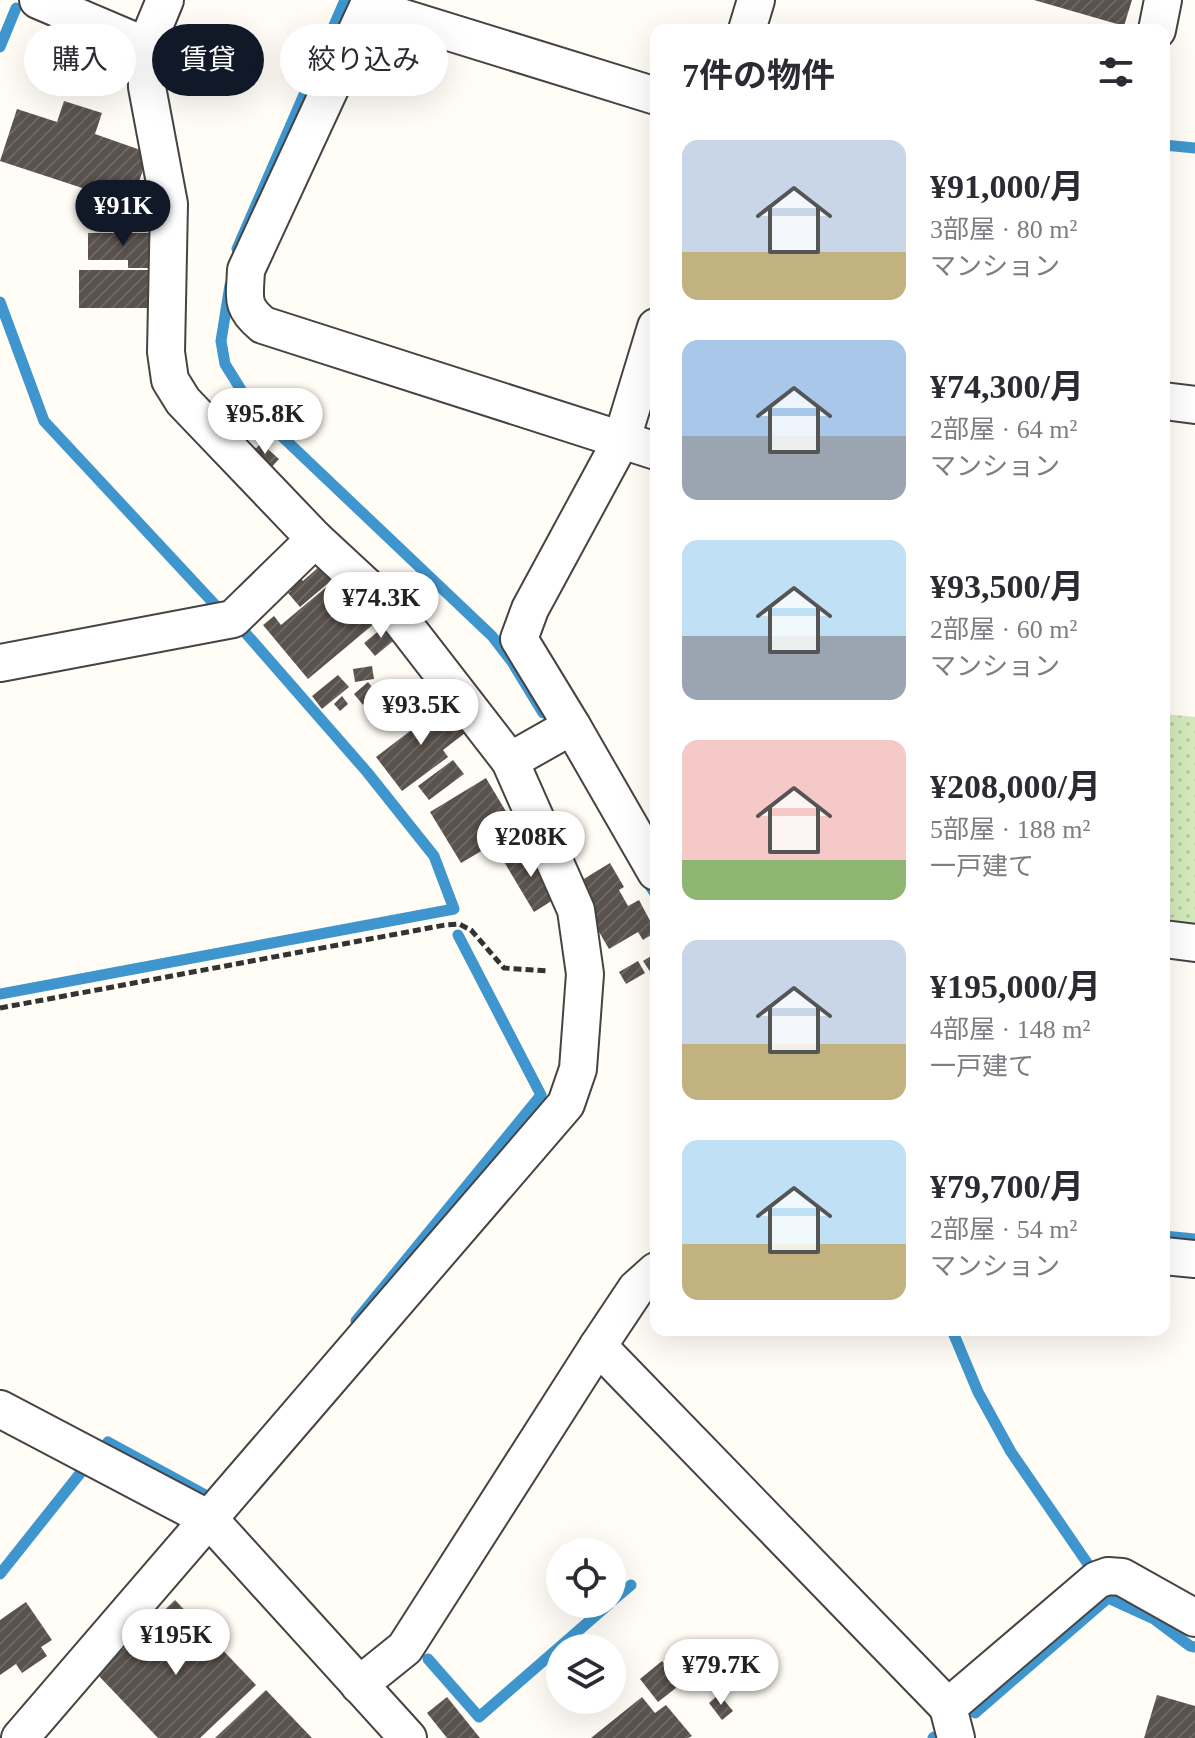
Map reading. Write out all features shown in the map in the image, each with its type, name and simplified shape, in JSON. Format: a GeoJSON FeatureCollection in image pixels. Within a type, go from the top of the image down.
{"type":"FeatureCollection","features":[{"type":"Feature","properties":{"kind":"street"},"geometry":{"type":"LineString","coordinates":[[38,0],[146,46]]}},
{"type":"Feature","properties":{"kind":"street"},"geometry":{"type":"LineString","coordinates":[[20,1738],[566,1104],[578,1069],[585,974],[576,910],[510,761],[397,615],[315,539],[183,401],[170,380],[166,352],[169,204],[147,87],[146,46],[165,0]]}},
{"type":"Feature","properties":{"kind":"street"},"geometry":{"type":"LineString","coordinates":[[749,24],[756,0]]}},
{"type":"Feature","properties":{"kind":"street"},"geometry":{"type":"LineString","coordinates":[[1158,24],[1163,0]]}},
{"type":"Feature","properties":{"kind":"street"},"geometry":{"type":"LineString","coordinates":[[650,94],[369,4],[246,270],[245,297],[248,313],[263,325],[650,449]]}},
{"type":"Feature","properties":{"kind":"street"},"geometry":{"type":"LineString","coordinates":[[650,347],[622,439],[530,609],[519,639],[650,862]]}},
{"type":"Feature","properties":{"kind":"street"},"geometry":{"type":"LineString","coordinates":[[1170,402],[1195,405]]}},
{"type":"Feature","properties":{"kind":"street"},"geometry":{"type":"LineString","coordinates":[[0,663],[233,619],[315,539]]}},
{"type":"Feature","properties":{"kind":"street"},"geometry":{"type":"LineString","coordinates":[[510,761],[572,726]]}},
{"type":"Feature","properties":{"kind":"street"},"geometry":{"type":"LineString","coordinates":[[1170,940],[1195,943]]}},
{"type":"Feature","properties":{"kind":"street"},"geometry":{"type":"LineString","coordinates":[[1170,1257],[1195,1259]]}},
{"type":"Feature","properties":{"kind":"street"},"geometry":{"type":"LineString","coordinates":[[359,1685],[405,1648],[598,1346],[636,1289],[650,1276]]}},
{"type":"Feature","properties":{"kind":"street"},"geometry":{"type":"LineString","coordinates":[[598,1346],[952,1722],[1097,1580],[1108,1576],[1122,1577],[1195,1618]]}},
{"type":"Feature","properties":{"kind":"street"},"geometry":{"type":"LineString","coordinates":[[0,1409],[209,1519],[408,1738]]}},
{"type":"Feature","properties":{"kind":"path"},"geometry":{"type":"LineString","coordinates":[[0,1008],[459,924],[471,930],[504,968],[585,974]]}},
{"type":"Feature","properties":{"kind":"green space"},"geometry":{"type":"Polygon","coordinates":[[[1170,715],[1195,717],[1195,933],[1170,930],[1170,715]]]}},
{"type":"Feature","properties":{"kind":"building"},"geometry":{"type":"Polygon","coordinates":[[[1034,0],[1132,0],[1125,24],[1034,0]]]}},
{"type":"Feature","properties":{"kind":"building"},"geometry":{"type":"Polygon","coordinates":[[[64,101],[102,113],[95,134],[149,153],[131,204],[0,161],[17,109],[57,122],[64,101]]]}},
{"type":"Feature","properties":{"kind":"building"},"geometry":{"type":"Polygon","coordinates":[[[88,233],[154,233],[154,268],[128,268],[128,260],[88,260],[88,233]]]}},
{"type":"Feature","properties":{"kind":"building"},"geometry":{"type":"Polygon","coordinates":[[[79,270],[153,270],[153,308],[79,308],[79,270]]]}},
{"type":"Feature","properties":{"kind":"building"},"geometry":{"type":"Polygon","coordinates":[[[261,443],[279,459],[269,470],[251,454],[261,443]]]}},
{"type":"Feature","properties":{"kind":"building"},"geometry":{"type":"Polygon","coordinates":[[[321,565],[333,579],[300,607],[288,593],[291,591],[286,585],[298,575],[303,581],[321,565]]]}},
{"type":"Feature","properties":{"kind":"building"},"geometry":{"type":"Polygon","coordinates":[[[343,573],[381,618],[308,679],[263,625],[274,616],[281,625],[343,573]]]}},
{"type":"Feature","properties":{"kind":"building"},"geometry":{"type":"Polygon","coordinates":[[[387,624],[398,637],[375,656],[364,643],[387,624]]]}},
{"type":"Feature","properties":{"kind":"building"},"geometry":{"type":"Polygon","coordinates":[[[372,666],[374,679],[355,682],[353,669],[372,666]]]}},
{"type":"Feature","properties":{"kind":"building"},"geometry":{"type":"Polygon","coordinates":[[[338,675],[349,687],[322,709],[312,696],[338,675]]]}},
{"type":"Feature","properties":{"kind":"building"},"geometry":{"type":"Polygon","coordinates":[[[368,682],[377,693],[363,705],[354,694],[368,682]]]}},
{"type":"Feature","properties":{"kind":"building"},"geometry":{"type":"Polygon","coordinates":[[[342,696],[348,704],[340,711],[334,704],[342,696]]]}},
{"type":"Feature","properties":{"kind":"building"},"geometry":{"type":"Polygon","coordinates":[[[441,701],[465,733],[443,750],[448,757],[402,791],[376,757],[414,728],[411,724],[441,701]]]}},
{"type":"Feature","properties":{"kind":"building"},"geometry":{"type":"Polygon","coordinates":[[[453,760],[464,774],[429,800],[418,786],[453,760]]]}},
{"type":"Feature","properties":{"kind":"building"},"geometry":{"type":"Polygon","coordinates":[[[486,778],[517,830],[461,863],[430,812],[486,778]]]}},
{"type":"Feature","properties":{"kind":"building"},"geometry":{"type":"Polygon","coordinates":[[[528,846],[558,897],[534,912],[503,860],[528,846]]]}},
{"type":"Feature","properties":{"kind":"building"},"geometry":{"type":"Polygon","coordinates":[[[610,863],[624,887],[619,890],[628,906],[639,900],[650,921],[650,936],[643,940],[638,932],[609,949],[575,891],[585,885],[582,880],[610,863]]]}},
{"type":"Feature","properties":{"kind":"building"},"geometry":{"type":"Polygon","coordinates":[[[650,957],[650,972],[643,961],[650,957]]]}},
{"type":"Feature","properties":{"kind":"building"},"geometry":{"type":"Polygon","coordinates":[[[638,961],[645,973],[626,984],[619,972],[638,961]]]}},
{"type":"Feature","properties":{"kind":"building"},"geometry":{"type":"Polygon","coordinates":[[[175,1600],[256,1685],[200,1738],[158,1738],[97,1674],[175,1600]]]}},
{"type":"Feature","properties":{"kind":"building"},"geometry":{"type":"Polygon","coordinates":[[[26,1602],[52,1640],[41,1647],[47,1656],[22,1673],[16,1664],[0,1675],[0,1620],[26,1602]]]}},
{"type":"Feature","properties":{"kind":"building"},"geometry":{"type":"Polygon","coordinates":[[[676,1649],[685,1661],[673,1670],[664,1659],[676,1649]]]}},
{"type":"Feature","properties":{"kind":"building"},"geometry":{"type":"Polygon","coordinates":[[[662,1661],[681,1684],[658,1702],[640,1679],[662,1661]]]}},
{"type":"Feature","properties":{"kind":"building"},"geometry":{"type":"Polygon","coordinates":[[[266,1690],[312,1738],[215,1738],[266,1690]]]}},
{"type":"Feature","properties":{"kind":"building"},"geometry":{"type":"Polygon","coordinates":[[[719,1694],[733,1711],[722,1720],[709,1703],[719,1694]]]}},
{"type":"Feature","properties":{"kind":"building"},"geometry":{"type":"Polygon","coordinates":[[[1157,1695],[1195,1706],[1195,1738],[1144,1738],[1157,1695]]]}},
{"type":"Feature","properties":{"kind":"building"},"geometry":{"type":"Polygon","coordinates":[[[447,1697],[480,1738],[447,1738],[427,1713],[447,1697]]]}},
{"type":"Feature","properties":{"kind":"building"},"geometry":{"type":"Polygon","coordinates":[[[642,1697],[655,1713],[666,1705],[692,1736],[591,1738],[621,1714],[626,1714],[626,1710],[642,1697]]]}},
{"type":"Feature","properties":{"kind":"waterway"},"geometry":{"type":"LineString","coordinates":[[237,249],[345,0]]}},
{"type":"Feature","properties":{"kind":"waterway"},"geometry":{"type":"LineString","coordinates":[[0,47],[16,8]]}},
{"type":"Feature","properties":{"kind":"waterway"},"geometry":{"type":"LineString","coordinates":[[1170,146],[1195,148]]}},
{"type":"Feature","properties":{"kind":"waterway"},"geometry":{"type":"LineString","coordinates":[[230,285],[221,341],[225,364],[253,409],[492,636],[543,713]]}},
{"type":"Feature","properties":{"kind":"waterway"},"geometry":{"type":"LineString","coordinates":[[0,302],[44,421],[219,609]]}},
{"type":"Feature","properties":{"kind":"waterway"},"geometry":{"type":"LineString","coordinates":[[0,994],[454,909],[434,856],[367,772],[242,629]]}},
{"type":"Feature","properties":{"kind":"waterway"},"geometry":{"type":"LineString","coordinates":[[644,877],[650,886]]}},
{"type":"Feature","properties":{"kind":"waterway"},"geometry":{"type":"LineString","coordinates":[[356,1321],[541,1095],[458,935]]}},
{"type":"Feature","properties":{"kind":"waterway"},"geometry":{"type":"LineString","coordinates":[[1170,1237],[1195,1239]]}},
{"type":"Feature","properties":{"kind":"waterway"},"geometry":{"type":"LineString","coordinates":[[955,1336],[978,1392],[1011,1452],[1090,1567]]}},
{"type":"Feature","properties":{"kind":"waterway"},"geometry":{"type":"LineString","coordinates":[[102,1450],[108,1442],[211,1498],[216,1492]]}},
{"type":"Feature","properties":{"kind":"waterway"},"geometry":{"type":"LineString","coordinates":[[0,1574],[82,1471]]}},
{"type":"Feature","properties":{"kind":"waterway"},"geometry":{"type":"LineString","coordinates":[[626,1589],[631,1585]]}},
{"type":"Feature","properties":{"kind":"waterway"},"geometry":{"type":"LineString","coordinates":[[975,1713],[1108,1598],[1154,1619],[1195,1647]]}},
{"type":"Feature","properties":{"kind":"waterway"},"geometry":{"type":"LineString","coordinates":[[428,1659],[479,1717],[593,1618]]}}]}
